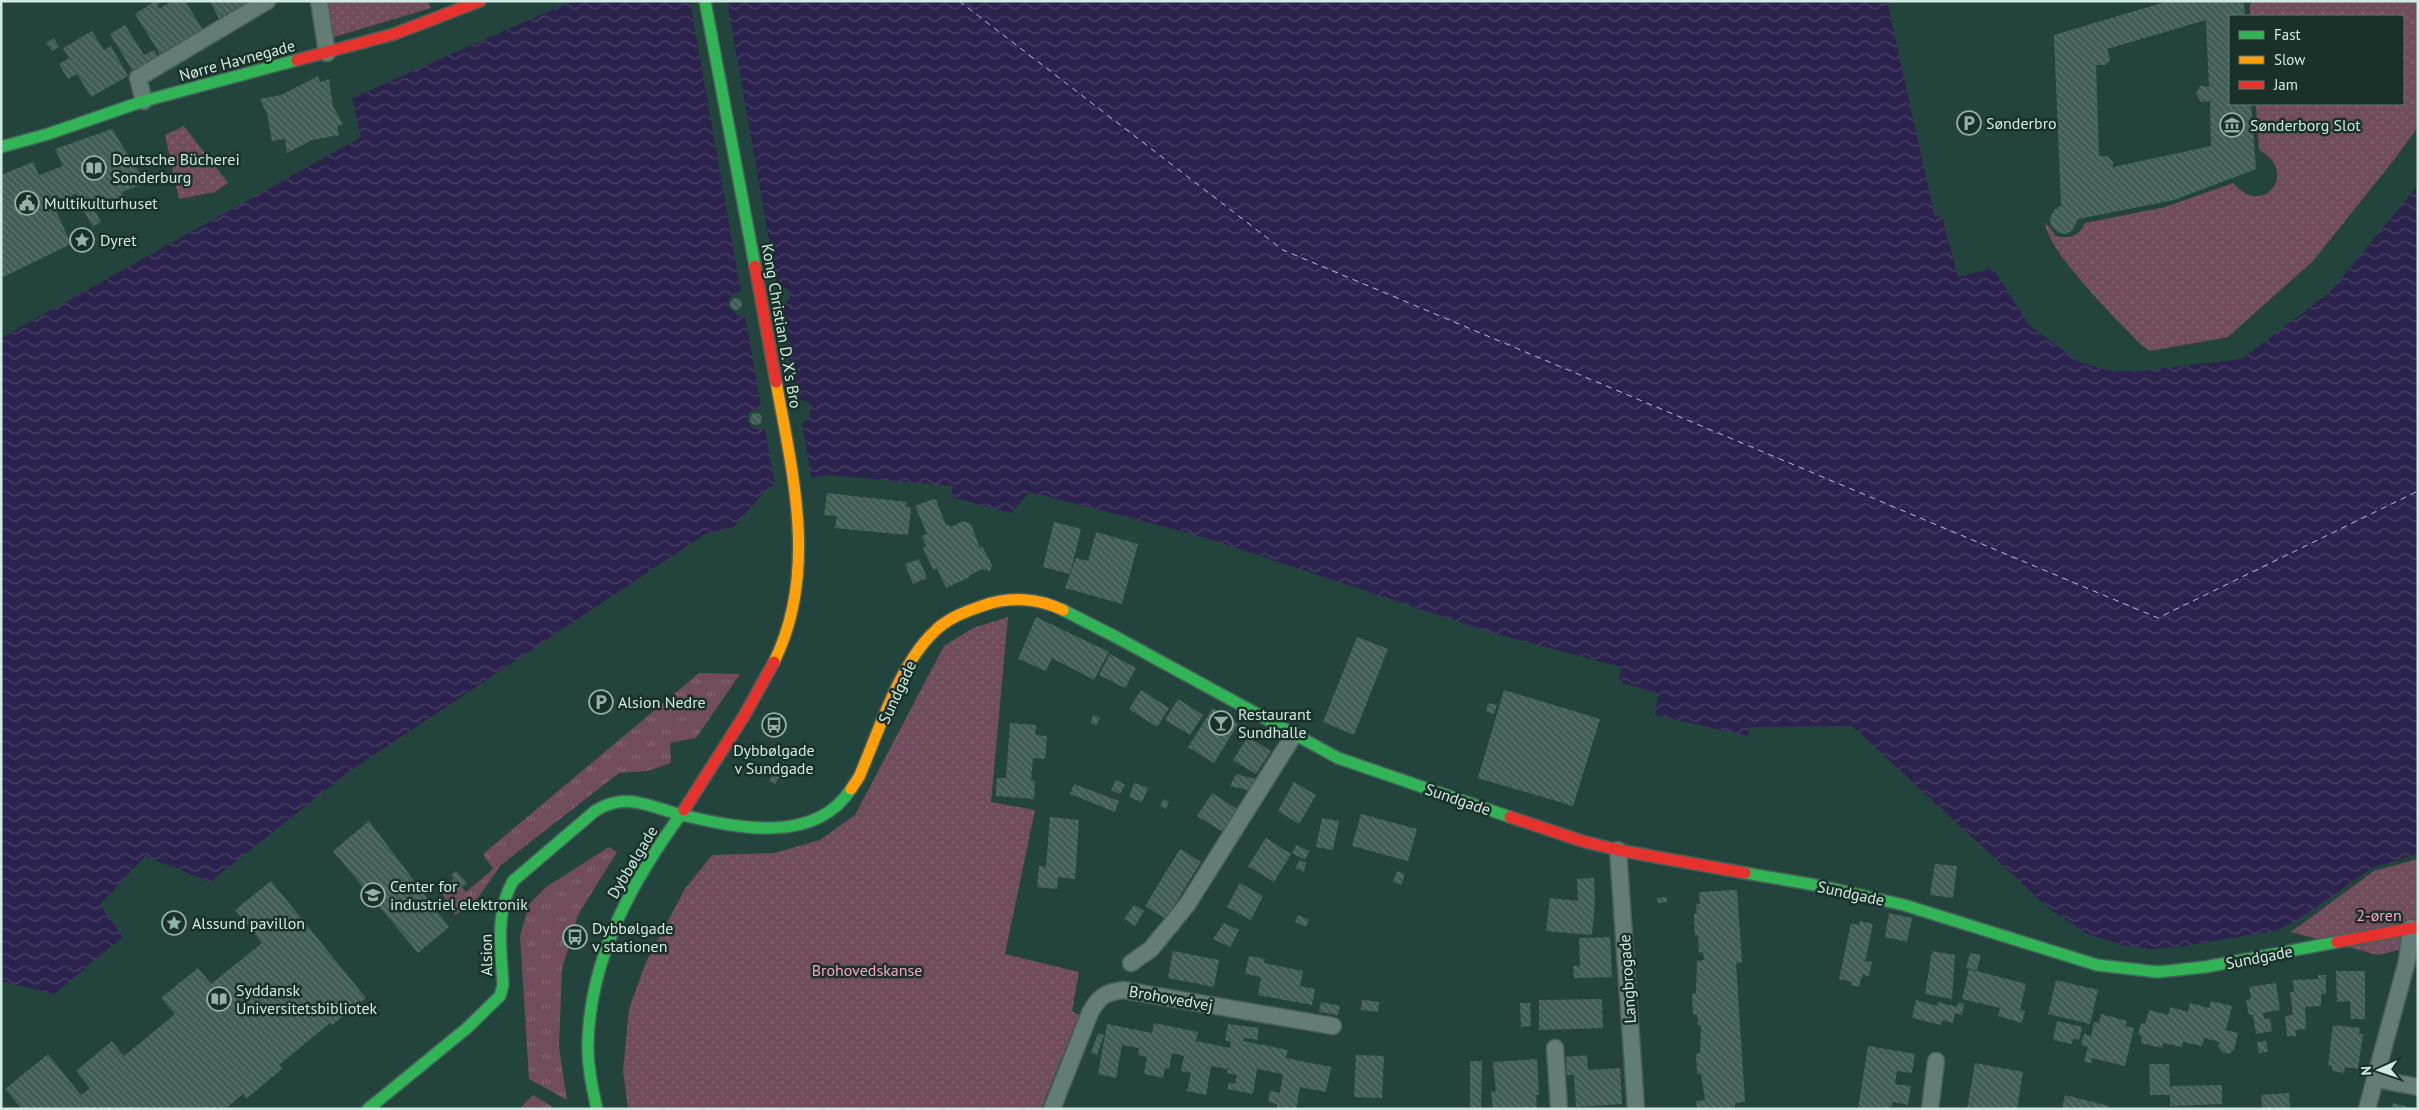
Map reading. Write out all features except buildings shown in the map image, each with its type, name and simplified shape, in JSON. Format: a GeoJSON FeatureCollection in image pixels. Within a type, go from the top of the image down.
{"type":"FeatureCollection","features":[{"type":"Feature","properties":{"kind":"street"},"geometry":{"type":"LineString","coordinates":[[144,101],[138,78],[212,32],[267,1]]}},
{"type":"Feature","properties":{"kind":"street"},"geometry":{"type":"LineString","coordinates":[[319,1],[327,53]]}},
{"type":"Feature","properties":{"kind":"street","name":"Nørre Havnegade"},"geometry":{"type":"LineString","coordinates":[[1,147],[48,134],[144,101],[394,34],[480,1]]}},
{"type":"Feature","properties":{"kind":"street","name":"Kong Christian D. X's Bro"},"geometry":{"type":"LineString","coordinates":[[705,1],[764,314],[800,533],[800,568],[796,601],[777,656]]}},
{"type":"Feature","properties":{"kind":"street","name":"Sundgade"},"geometry":{"type":"LineString","coordinates":[[681,815],[746,828],[770,829],[799,824],[824,816],[844,800],[859,777],[909,661],[933,632],[957,615],[989,603],[1019,598],[1054,606],[1116,637],[1338,758],[1582,841],[1618,850],[1821,886],[1904,905],[2097,965],[2158,972],[2206,967],[2414,928]]}},
{"type":"Feature","properties":{"kind":"street","name":"Dybbølgade"},"geometry":{"type":"LineString","coordinates":[[597,1109],[588,1055],[588,1015],[595,977],[608,939],[626,900],[651,856],[681,815],[754,699],[777,656]]}},
{"type":"Feature","properties":{"kind":"street"},"geometry":{"type":"LineString","coordinates":[[1131,963],[1151,949],[1187,906],[1294,735]]}},
{"type":"Feature","properties":{"kind":"street","name":"Alsion"},"geometry":{"type":"LineString","coordinates":[[368,1109],[466,1029],[500,996],[503,985],[502,906],[506,890],[513,881],[595,811],[608,803],[622,800],[640,802],[681,815]]}},
{"type":"Feature","properties":{"kind":"street","name":"Langbrogade"},"geometry":{"type":"LineString","coordinates":[[1618,850],[1636,1109]]}},
{"type":"Feature","properties":{"kind":"street"},"geometry":{"type":"LineString","coordinates":[[2367,1109],[2407,961],[2414,928]]}},
{"type":"Feature","properties":{"kind":"street","name":"Brohovedvej"},"geometry":{"type":"LineString","coordinates":[[1052,1109],[1090,1013],[1096,1001],[1107,992],[1123,990],[1333,1026]]}},
{"type":"Feature","properties":{"kind":"street"},"geometry":{"type":"LineString","coordinates":[[1555,1048],[1559,1109]]}},
{"type":"Feature","properties":{"kind":"street"},"geometry":{"type":"LineString","coordinates":[[1930,1109],[1936,1061]]}},
{"type":"Feature","properties":{"kind":"street"},"geometry":{"type":"LineString","coordinates":[[2376,1079],[2418,1087]]}},
{"type":"Feature","properties":{"kind":"green space"},"geometry":{"type":"Polygon","coordinates":[[[325,1],[428,1],[431,8],[331,38],[325,1]]]}},
{"type":"Feature","properties":{"kind":"green space"},"geometry":{"type":"Polygon","coordinates":[[[2252,1],[2418,1],[2418,127],[2313,261],[2228,337],[2150,351],[2139,343],[2084,285],[2057,250],[2045,222],[2056,236],[2069,237],[2077,234],[2085,223],[2165,207],[2233,183],[2244,193],[2255,196],[2265,194],[2273,188],[2277,180],[2276,170],[2271,159],[2259,150],[2256,105],[2404,105],[2404,15],[2250,15],[2250,4],[2252,1]]]}},
{"type":"Feature","properties":{"kind":"green space"},"geometry":{"type":"Polygon","coordinates":[[[184,126],[228,183],[215,192],[179,199],[165,135],[184,126]]]}},
{"type":"Feature","properties":{"kind":"green space","name":"Brohovedskanse"},"geometry":{"type":"Polygon","coordinates":[[[1008,617],[991,802],[1035,810],[1005,954],[1079,972],[1072,1011],[1079,1015],[1041,1109],[628,1109],[623,1071],[629,1009],[646,962],[685,889],[712,855],[774,853],[820,840],[855,815],[944,646],[973,628],[1008,617]]]}},
{"type":"Feature","properties":{"kind":"green space"},"geometry":{"type":"Polygon","coordinates":[[[699,673],[740,674],[696,738],[670,743],[671,763],[647,771],[619,773],[501,865],[477,899],[455,915],[443,895],[454,878],[466,892],[493,869],[483,854],[699,673]]]}},
{"type":"Feature","properties":{"kind":"green space"},"geometry":{"type":"Polygon","coordinates":[[[609,847],[617,852],[578,915],[562,969],[559,1047],[567,1100],[529,1079],[520,936],[529,904],[546,887],[609,847]]]}},
{"type":"Feature","properties":{"kind":"green space","name":"2-øren"},"geometry":{"type":"Polygon","coordinates":[[[2418,859],[2418,945],[2378,955],[2291,932],[2374,871],[2418,859]]]}},
{"type":"Feature","properties":{"kind":"green space"},"geometry":{"type":"Polygon","coordinates":[[[533,1095],[556,1109],[519,1109],[533,1095]]]}},
{"type":"Feature","properties":{"kind":"water"},"geometry":{"type":"Polygon","coordinates":[[[572,1],[1887,1],[1935,217],[1942,216],[1958,277],[1993,268],[2029,325],[2079,362],[2111,371],[2140,371],[2242,359],[2329,293],[2418,185],[2418,854],[2372,868],[2302,917],[2278,930],[2185,946],[2150,949],[2123,945],[2088,934],[2052,911],[1852,726],[1750,727],[1748,736],[1655,715],[1658,693],[1619,682],[1621,667],[1493,633],[1200,536],[1030,492],[1011,513],[951,497],[953,486],[827,475],[769,487],[734,527],[705,534],[347,773],[210,882],[145,856],[100,905],[123,937],[54,994],[1,981],[1,338],[361,137],[352,98],[572,1]]]}},
{"type":"Feature","properties":{"kind":"pier"},"geometry":{"type":"Polygon","coordinates":[[[690,1],[727,1],[777,285],[789,290],[790,298],[781,309],[797,399],[809,402],[811,408],[808,420],[802,423],[812,481],[776,488],[765,430],[751,427],[748,421],[748,413],[761,406],[745,315],[737,315],[728,306],[729,299],[734,293],[741,291],[690,1]]]}},
{"type":"Feature","properties":{"kind":"ferry route"},"geometry":{"type":"LineString","coordinates":[[959,1],[1283,250],[2158,618],[2418,491]]}},
{"type":"Feature","properties":{"kind":"traffic: fast"},"geometry":{"type":"LineString","coordinates":[[705,1],[755,266]]}},
{"type":"Feature","properties":{"kind":"traffic: fast"},"geometry":{"type":"LineString","coordinates":[[1,147],[48,134],[144,101],[297,60]]}},
{"type":"Feature","properties":{"kind":"traffic: fast"},"geometry":{"type":"LineString","coordinates":[[1063,610],[1338,758],[1510,817]]}},
{"type":"Feature","properties":{"kind":"traffic: fast"},"geometry":{"type":"LineString","coordinates":[[368,1109],[466,1029],[500,996],[503,985],[501,918],[507,893],[513,881],[595,811],[607,805],[628,801],[704,820],[750,827],[774,828],[796,825],[817,819],[836,807],[851,789]]}},
{"type":"Feature","properties":{"kind":"traffic: fast"},"geometry":{"type":"LineString","coordinates":[[597,1109],[588,1058],[591,1009],[597,978],[618,918],[632,890],[684,810]]}},
{"type":"Feature","properties":{"kind":"traffic: fast"},"geometry":{"type":"LineString","coordinates":[[1745,873],[1821,886],[1904,905],[2097,965],[2158,972],[2205,967],[2337,942]]}},
{"type":"Feature","properties":{"kind":"traffic: slow"},"geometry":{"type":"LineString","coordinates":[[774,662],[787,628],[795,594],[798,559],[798,524],[794,488],[776,382]]}},
{"type":"Feature","properties":{"kind":"traffic: slow"},"geometry":{"type":"LineString","coordinates":[[851,789],[859,777],[900,681],[921,647],[938,628],[962,613],[1003,601],[1034,601],[1063,610]]}},
{"type":"Feature","properties":{"kind":"traffic: jam"},"geometry":{"type":"LineString","coordinates":[[297,60],[394,34],[480,1]]}},
{"type":"Feature","properties":{"kind":"traffic: jam"},"geometry":{"type":"LineString","coordinates":[[755,266],[776,382]]}},
{"type":"Feature","properties":{"kind":"traffic: jam"},"geometry":{"type":"LineString","coordinates":[[684,810],[744,716],[774,662]]}},
{"type":"Feature","properties":{"kind":"traffic: jam"},"geometry":{"type":"LineString","coordinates":[[1510,817],[1582,841],[1618,850],[1745,873]]}},
{"type":"Feature","properties":{"kind":"traffic: jam"},"geometry":{"type":"LineString","coordinates":[[2337,942],[2418,927]]}},
{"type":"Feature","properties":{"kind":"place","name":"Sønderbro"},"geometry":{"type":"Point","coordinates":[1969,123]}},
{"type":"Feature","properties":{"kind":"place","name":"Sønderborg Slot"},"geometry":{"type":"Point","coordinates":[2232,125]}},
{"type":"Feature","properties":{"kind":"place","name":"Deutsche Bücherei Sonderburg"},"geometry":{"type":"Point","coordinates":[94,168]}},
{"type":"Feature","properties":{"kind":"place","name":"Multikulturhuset"},"geometry":{"type":"Point","coordinates":[27,203]}},
{"type":"Feature","properties":{"kind":"place","name":"Dyret"},"geometry":{"type":"Point","coordinates":[82,240]}},
{"type":"Feature","properties":{"kind":"place","name":"Alsion Nedre"},"geometry":{"type":"Point","coordinates":[601,702]}},
{"type":"Feature","properties":{"kind":"place","name":"Restaurant Sundhalle"},"geometry":{"type":"Point","coordinates":[1221,723]}},
{"type":"Feature","properties":{"kind":"place","name":"Dybbølgade v Sundgade"},"geometry":{"type":"Point","coordinates":[774,725]}},
{"type":"Feature","properties":{"kind":"place","name":"Center for industriel elektronik"},"geometry":{"type":"Point","coordinates":[373,895]}},
{"type":"Feature","properties":{"kind":"place","name":"Alssund pavillon"},"geometry":{"type":"Point","coordinates":[174,923]}},
{"type":"Feature","properties":{"kind":"place","name":"Dybbølgade v stationen"},"geometry":{"type":"Point","coordinates":[575,937]}},
{"type":"Feature","properties":{"kind":"place","name":"Syddansk Universitetsbibliotek"},"geometry":{"type":"Point","coordinates":[219,999]}}]}
